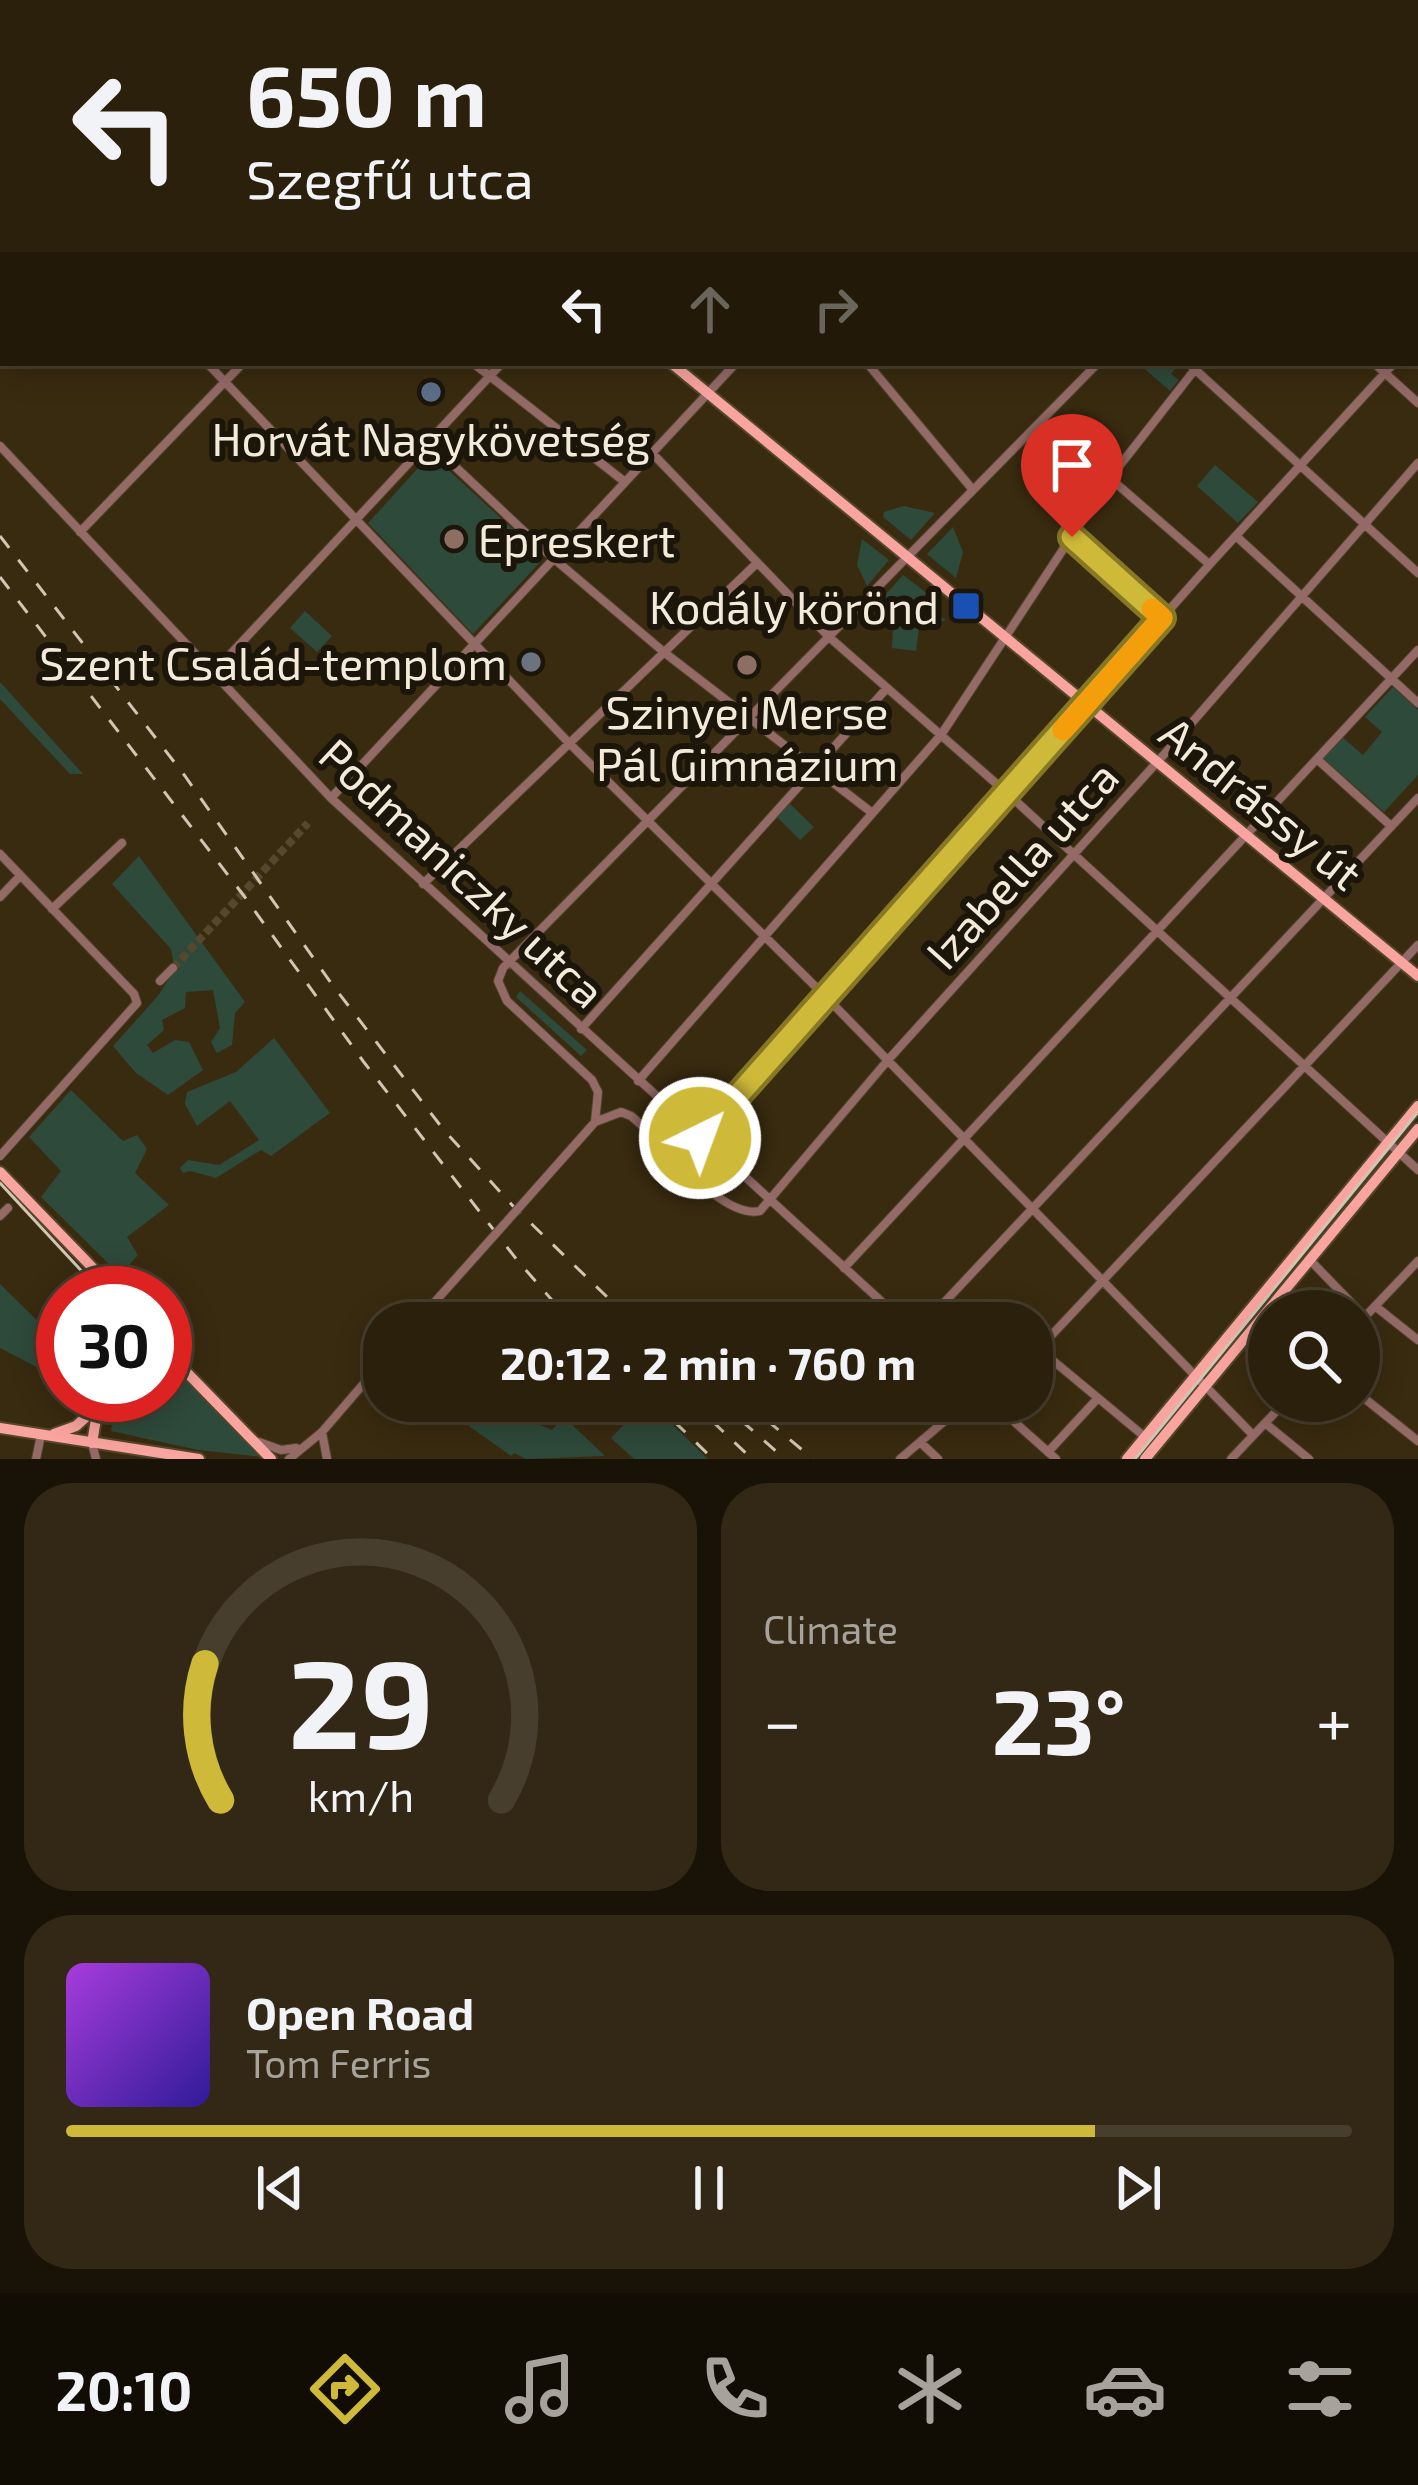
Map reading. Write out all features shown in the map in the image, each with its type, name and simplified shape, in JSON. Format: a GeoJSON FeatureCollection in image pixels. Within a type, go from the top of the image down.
{"type":"FeatureCollection","features":[{"type":"Feature","properties":{"kind":"main road","name":"Andrássy út"},"geometry":{"type":"LineString","coordinates":[[675,366],[1418,976]]}},
{"type":"Feature","properties":{"kind":"main road"},"geometry":{"type":"LineString","coordinates":[[1127,1459],[1418,1106]]}},
{"type":"Feature","properties":{"kind":"main road"},"geometry":{"type":"LineString","coordinates":[[1286,1290],[1418,1130]]}},
{"type":"Feature","properties":{"kind":"main road"},"geometry":{"type":"LineString","coordinates":[[0,1172],[90,1266]]}},
{"type":"Feature","properties":{"kind":"main road"},"geometry":{"type":"LineString","coordinates":[[0,1185],[19,1193]]}},
{"type":"Feature","properties":{"kind":"main road"},"geometry":{"type":"LineString","coordinates":[[1145,1459],[1248,1339]]}},
{"type":"Feature","properties":{"kind":"main road"},"geometry":{"type":"LineString","coordinates":[[192,1378],[271,1459]]}},
{"type":"Feature","properties":{"kind":"main road"},"geometry":{"type":"LineString","coordinates":[[45,1435],[80,1422]]}},
{"type":"Feature","properties":{"kind":"main road"},"geometry":{"type":"LineString","coordinates":[[92,1443],[95,1422]]}},
{"type":"Feature","properties":{"kind":"main road"},"geometry":{"type":"LineString","coordinates":[[0,1428],[199,1459]]}},
{"type":"Feature","properties":{"kind":"street"},"geometry":{"type":"LineString","coordinates":[[210,366],[474,646],[826,997],[1253,1436]]}},
{"type":"Feature","properties":{"kind":"street"},"geometry":{"type":"LineString","coordinates":[[80,532],[240,366]]}},
{"type":"Feature","properties":{"kind":"street"},"geometry":{"type":"LineString","coordinates":[[476,366],[625,482]]}},
{"type":"Feature","properties":{"kind":"street"},"geometry":{"type":"LineString","coordinates":[[213,673],[499,366]]}},
{"type":"Feature","properties":{"kind":"street"},"geometry":{"type":"LineString","coordinates":[[331,798],[733,366]]}},
{"type":"Feature","properties":{"kind":"street"},"geometry":{"type":"LineString","coordinates":[[870,366],[973,490]]}},
{"type":"Feature","properties":{"kind":"street"},"geometry":{"type":"LineString","coordinates":[[594,1123],[599,1099],[592,1080],[500,990],[499,976],[1095,366]]}},
{"type":"Feature","properties":{"kind":"street"},"geometry":{"type":"LineString","coordinates":[[638,1082],[941,735],[1110,478],[1193,366]]}},
{"type":"Feature","properties":{"kind":"street"},"geometry":{"type":"LineString","coordinates":[[1195,366],[1418,573]]}},
{"type":"Feature","properties":{"kind":"street"},"geometry":{"type":"LineString","coordinates":[[1378,366],[1418,403]]}},
{"type":"Feature","properties":{"kind":"street"},"geometry":{"type":"LineString","coordinates":[[700,1138],[1391,366]]}},
{"type":"Feature","properties":{"kind":"street"},"geometry":{"type":"LineString","coordinates":[[1042,420],[1210,564]]}},
{"type":"Feature","properties":{"kind":"street"},"geometry":{"type":"LineString","coordinates":[[429,442],[665,653],[871,812]]}},
{"type":"Feature","properties":{"kind":"street","name":"Podmaniczky utca"},"geometry":{"type":"LineString","coordinates":[[0,446],[331,798],[881,1302]]}},
{"type":"Feature","properties":{"kind":"street"},"geometry":{"type":"LineString","coordinates":[[652,453],[830,637],[1418,1170]]}},
{"type":"Feature","properties":{"kind":"street","name":"Izabella utca"},"geometry":{"type":"LineString","coordinates":[[770,1202],[888,1060],[1075,855],[1418,463]]}},
{"type":"Feature","properties":{"kind":"street"},"geometry":{"type":"LineString","coordinates":[[1236,536],[1418,704]]}},
{"type":"Feature","properties":{"kind":"street"},"geometry":{"type":"LineString","coordinates":[[1072,537],[1162,618]]}},
{"type":"Feature","properties":{"kind":"street"},"geometry":{"type":"LineString","coordinates":[[423,884],[757,563]]}},
{"type":"Feature","properties":{"kind":"street"},"geometry":{"type":"LineString","coordinates":[[844,1268],[1418,650]]}},
{"type":"Feature","properties":{"kind":"street"},"geometry":{"type":"LineString","coordinates":[[581,1029],[886,688]]}},
{"type":"Feature","properties":{"kind":"street"},"geometry":{"type":"LineString","coordinates":[[1318,760],[1391,826]]}},
{"type":"Feature","properties":{"kind":"street"},"geometry":{"type":"LineString","coordinates":[[945,1302],[1418,798]]}},
{"type":"Feature","properties":{"kind":"street"},"geometry":{"type":"LineString","coordinates":[[52,909],[122,843]]}},
{"type":"Feature","properties":{"kind":"street"},"geometry":{"type":"LineString","coordinates":[[0,854],[134,994],[136,1003],[0,1156]]}},
{"type":"Feature","properties":{"kind":"street"},"geometry":{"type":"LineString","coordinates":[[0,897],[20,876]]}},
{"type":"Feature","properties":{"kind":"street"},"geometry":{"type":"LineString","coordinates":[[1053,1333],[1418,945]]}},
{"type":"Feature","properties":{"kind":"street"},"geometry":{"type":"LineString","coordinates":[[160,981],[173,968]]}},
{"type":"Feature","properties":{"kind":"street"},"geometry":{"type":"LineString","coordinates":[[435,1302],[594,1123],[621,1112],[733,1208],[755,1213],[770,1202]]}},
{"type":"Feature","properties":{"kind":"street"},"geometry":{"type":"LineString","coordinates":[[0,1216],[8,1208]]}},
{"type":"Feature","properties":{"kind":"street"},"geometry":{"type":"LineString","coordinates":[[1309,1258],[1336,1290]]}},
{"type":"Feature","properties":{"kind":"street"},"geometry":{"type":"LineString","coordinates":[[1380,1301],[1418,1262]]}},
{"type":"Feature","properties":{"kind":"street"},"geometry":{"type":"LineString","coordinates":[[1380,1310],[1418,1340]]}},
{"type":"Feature","properties":{"kind":"street"},"geometry":{"type":"LineString","coordinates":[[1053,1366],[1145,1437]]}},
{"type":"Feature","properties":{"kind":"street"},"geometry":{"type":"LineString","coordinates":[[289,1459],[322,1432],[363,1384]]}},
{"type":"Feature","properties":{"kind":"street"},"geometry":{"type":"LineString","coordinates":[[1014,1422],[1052,1456],[1098,1398]]}},
{"type":"Feature","properties":{"kind":"street"},"geometry":{"type":"LineString","coordinates":[[1380,1411],[1418,1441]]}},
{"type":"Feature","properties":{"kind":"street"},"geometry":{"type":"LineString","coordinates":[[907,1456],[943,1422]]}},
{"type":"Feature","properties":{"kind":"street"},"geometry":{"type":"LineString","coordinates":[[1231,1459],[1265,1423],[1309,1459]]}},
{"type":"Feature","properties":{"kind":"street"},"geometry":{"type":"LineString","coordinates":[[322,1432],[327,1459]]}},
{"type":"Feature","properties":{"kind":"street"},"geometry":{"type":"LineString","coordinates":[[36,1459],[45,1435]]}},
{"type":"Feature","properties":{"kind":"street"},"geometry":{"type":"LineString","coordinates":[[252,1439],[281,1450],[303,1447]]}},
{"type":"Feature","properties":{"kind":"street"},"geometry":{"type":"LineString","coordinates":[[920,1442],[938,1459]]}},
{"type":"Feature","properties":{"kind":"street"},"geometry":{"type":"LineString","coordinates":[[92,1443],[96,1459]]}},
{"type":"Feature","properties":{"kind":"green space"},"geometry":{"type":"Polygon","coordinates":[[[1141,366],[1175,368],[1171,374],[1179,380],[1170,391],[1141,366]]]}},
{"type":"Feature","properties":{"kind":"green space","name":"Epreskert"},"geometry":{"type":"Polygon","coordinates":[[[431,454],[542,556],[473,634],[368,523],[431,454]]]}},
{"type":"Feature","properties":{"kind":"green space"},"geometry":{"type":"Polygon","coordinates":[[[1215,465],[1258,502],[1238,523],[1197,486],[1215,465]]]}},
{"type":"Feature","properties":{"kind":"green space"},"geometry":{"type":"Polygon","coordinates":[[[904,506],[935,513],[911,540],[883,517],[884,512],[904,506]]]}},
{"type":"Feature","properties":{"kind":"green space"},"geometry":{"type":"Polygon","coordinates":[[[953,527],[963,552],[956,578],[927,554],[953,527]]]}},
{"type":"Feature","properties":{"kind":"green space"},"geometry":{"type":"Polygon","coordinates":[[[862,539],[889,560],[867,586],[857,565],[862,539]]]}},
{"type":"Feature","properties":{"kind":"green space"},"geometry":{"type":"Polygon","coordinates":[[[903,575],[936,600],[905,610],[880,601],[903,575]]]}},
{"type":"Feature","properties":{"kind":"green space"},"geometry":{"type":"Polygon","coordinates":[[[868,609],[894,620],[938,615],[946,620],[919,628],[916,651],[892,648],[893,627],[865,612],[868,609]]]}},
{"type":"Feature","properties":{"kind":"green space"},"geometry":{"type":"Polygon","coordinates":[[[305,611],[332,636],[317,652],[290,628],[305,611]]]}},
{"type":"Feature","properties":{"kind":"green space"},"geometry":{"type":"Polygon","coordinates":[[[0,682],[83,774],[70,774],[0,699],[0,682]]]}},
{"type":"Feature","properties":{"kind":"green space"},"geometry":{"type":"Polygon","coordinates":[[[1393,687],[1418,710],[1418,775],[1384,812],[1323,758],[1342,737],[1363,755],[1382,732],[1365,717],[1393,687]]]}},
{"type":"Feature","properties":{"kind":"green space"},"geometry":{"type":"Polygon","coordinates":[[[789,803],[814,827],[800,840],[777,817],[789,803]]]}},
{"type":"Feature","properties":{"kind":"green space"},"geometry":{"type":"Polygon","coordinates":[[[139,856],[245,1002],[235,1013],[232,1045],[217,1053],[211,1042],[220,1028],[213,990],[186,992],[185,1008],[162,1020],[164,1030],[147,1045],[153,1053],[175,1040],[189,1042],[203,1070],[168,1095],[136,1073],[113,1046],[175,970],[171,949],[112,884],[139,856]]]}},
{"type":"Feature","properties":{"kind":"green space"},"geometry":{"type":"Polygon","coordinates":[[[520,991],[587,1050],[581,1056],[516,997],[520,991]]]}},
{"type":"Feature","properties":{"kind":"green space"},"geometry":{"type":"Polygon","coordinates":[[[274,1038],[330,1113],[271,1156],[261,1150],[216,1178],[183,1173],[180,1168],[188,1160],[219,1165],[259,1140],[230,1101],[197,1126],[185,1104],[187,1092],[236,1072],[274,1038]]]}},
{"type":"Feature","properties":{"kind":"green space"},"geometry":{"type":"Polygon","coordinates":[[[71,1090],[123,1141],[137,1135],[147,1149],[135,1173],[169,1205],[127,1237],[138,1255],[128,1266],[111,1266],[41,1197],[61,1171],[29,1137],[71,1090]]]}},
{"type":"Feature","properties":{"kind":"green space"},"geometry":{"type":"Polygon","coordinates":[[[0,1284],[36,1319],[36,1367],[0,1348],[0,1284]]]}},
{"type":"Feature","properties":{"kind":"green space"},"geometry":{"type":"Polygon","coordinates":[[[192,1387],[262,1457],[198,1450],[111,1431],[113,1422],[192,1422],[192,1387]]]}},
{"type":"Feature","properties":{"kind":"green space"},"geometry":{"type":"Polygon","coordinates":[[[471,1422],[532,1422],[552,1430],[559,1422],[569,1422],[605,1456],[511,1456],[469,1426],[471,1422]]]}},
{"type":"Feature","properties":{"kind":"green space"},"geometry":{"type":"Polygon","coordinates":[[[627,1422],[670,1422],[708,1459],[634,1459],[611,1438],[627,1422]]]}},
{"type":"Feature","properties":{"kind":"tunnel"},"geometry":{"type":"LineString","coordinates":[[173,968],[308,823]]}},
{"type":"Feature","properties":{"kind":"tram line"},"geometry":{"type":"LineString","coordinates":[[1135,1459],[1418,1112]]}},
{"type":"Feature","properties":{"kind":"tram line"},"geometry":{"type":"LineString","coordinates":[[0,1183],[77,1266]]}},
{"type":"Feature","properties":{"kind":"railway"},"geometry":{"type":"LineString","coordinates":[[0,536],[185,776],[331,983],[443,1129],[513,1206],[612,1302]]}},
{"type":"Feature","properties":{"kind":"railway"},"geometry":{"type":"LineString","coordinates":[[0,577],[244,896],[363,1061],[554,1302]]}},
{"type":"Feature","properties":{"kind":"railway"},"geometry":{"type":"LineString","coordinates":[[675,1422],[713,1459]]}},
{"type":"Feature","properties":{"kind":"railway"},"geometry":{"type":"LineString","coordinates":[[713,1422],[752,1459]]}},
{"type":"Feature","properties":{"kind":"railway"},"geometry":{"type":"LineString","coordinates":[[743,1422],[785,1459]]}},
{"type":"Feature","properties":{"kind":"railway"},"geometry":{"type":"LineString","coordinates":[[769,1422],[813,1459]]}},
{"type":"Feature","properties":{"kind":"slow traffic"},"geometry":{"type":"LineString","coordinates":[[1063,730],[1162,618],[1152,609]]}},
{"type":"Feature","properties":{"kind":"place","name":"Horvát Nagykövetség"},"geometry":{"type":"Point","coordinates":[431,392]}},
{"type":"Feature","properties":{"kind":"place","name":"Epreskert"},"geometry":{"type":"Point","coordinates":[454,539]}},
{"type":"Feature","properties":{"kind":"place","name":"Kodály körönd"},"geometry":{"type":"Point","coordinates":[966,606]}},
{"type":"Feature","properties":{"kind":"place","name":"Szent Család-templom"},"geometry":{"type":"Point","coordinates":[531,662]}},
{"type":"Feature","properties":{"kind":"place","name":"Szinyei Merse Pál Gimnázium"},"geometry":{"type":"Point","coordinates":[747,665]}},
{"type":"Feature","properties":{"kind":"route"},"geometry":{"type":"LineString","coordinates":[[700,1138],[1162,618],[1072,537]]}}]}
